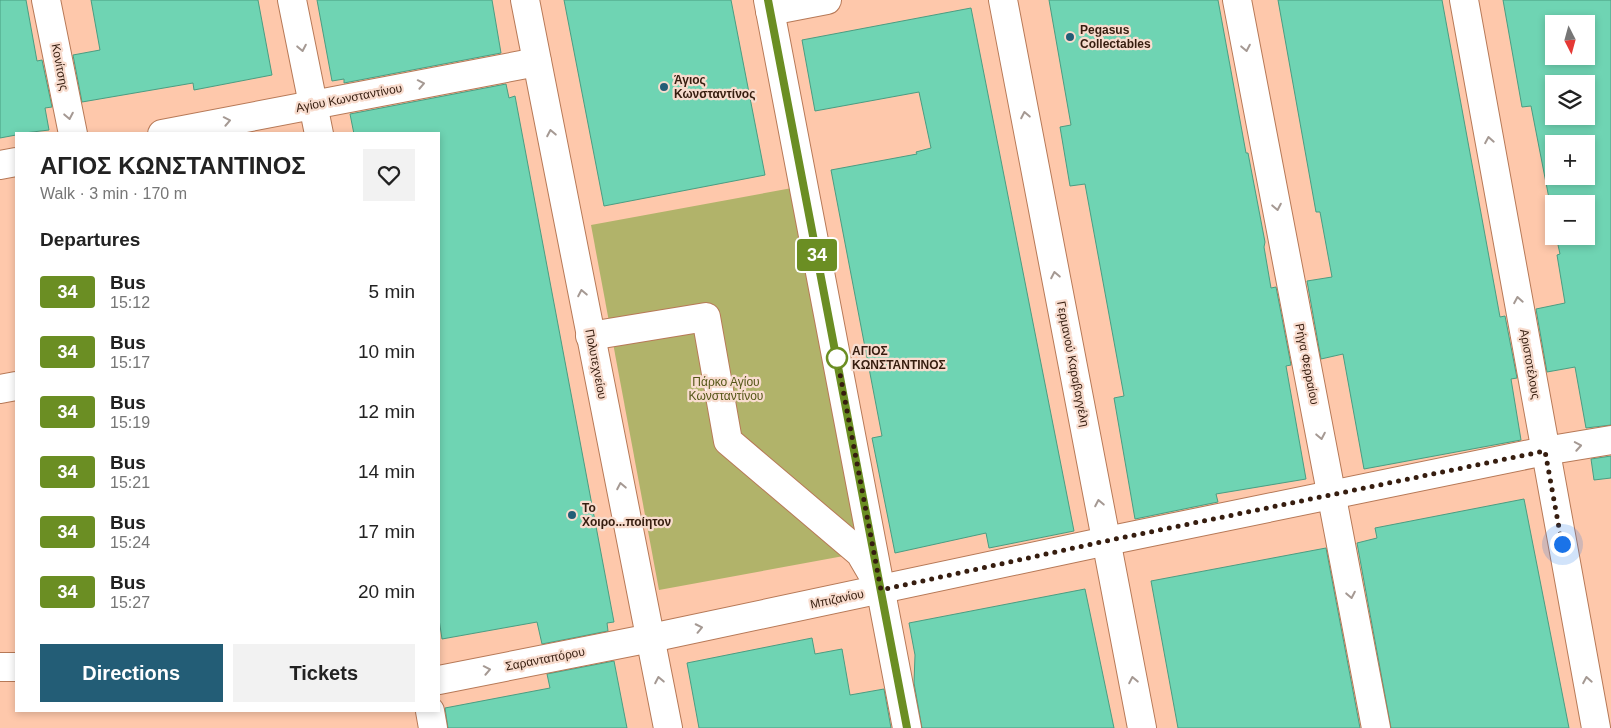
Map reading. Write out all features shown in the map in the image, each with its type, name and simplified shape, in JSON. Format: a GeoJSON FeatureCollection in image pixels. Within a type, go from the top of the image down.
{"type":"FeatureCollection","features":[{"type":"Feature","properties":{"kind":"street","name":"Κονίτσης"},"geometry":{"type":"LineString","coordinates":[[46,0],[73,132]]}},
{"type":"Feature","properties":{"kind":"street"},"geometry":{"type":"LineString","coordinates":[[292,0],[319,132]]}},
{"type":"Feature","properties":{"kind":"street","name":"Πολυτεχνείου"},"geometry":{"type":"LineString","coordinates":[[525,0],[668,728]]}},
{"type":"Feature","properties":{"kind":"street"},"geometry":{"type":"LineString","coordinates":[[827,0],[769,6],[907,728]]}},
{"type":"Feature","properties":{"kind":"street","name":"Γερμανού Καραβαγγέλη"},"geometry":{"type":"LineString","coordinates":[[1003,0],[1142,728]]}},
{"type":"Feature","properties":{"kind":"street","name":"Ρήγα Φερραίου"},"geometry":{"type":"LineString","coordinates":[[1237,0],[1376,728]]}},
{"type":"Feature","properties":{"kind":"street","name":"Αριστοτέλους"},"geometry":{"type":"LineString","coordinates":[[1464,0],[1596,728]]}},
{"type":"Feature","properties":{"kind":"street","name":"Αγίου Κωνσταντίνου"},"geometry":{"type":"LineString","coordinates":[[172,132],[537,62]]}},
{"type":"Feature","properties":{"kind":"street"},"geometry":{"type":"LineString","coordinates":[[0,165],[15,162]]}},
{"type":"Feature","properties":{"kind":"street"},"geometry":{"type":"LineString","coordinates":[[590,336],[706,317],[728,441],[860,553],[881,590]]}},
{"type":"Feature","properties":{"kind":"street"},"geometry":{"type":"LineString","coordinates":[[0,390],[15,386]]}},
{"type":"Feature","properties":{"kind":"street","name":"Μπιζανίου"},"geometry":{"type":"LineString","coordinates":[[651,638],[1106,541],[1333,496],[1545,451],[1611,440]]}},
{"type":"Feature","properties":{"kind":"street","name":"Σαρανταπόρου"},"geometry":{"type":"LineString","coordinates":[[440,680],[651,638]]}},
{"type":"Feature","properties":{"kind":"street"},"geometry":{"type":"LineString","coordinates":[[0,667],[15,667]]}},
{"type":"Feature","properties":{"kind":"street"},"geometry":{"type":"LineString","coordinates":[[430,712],[433,728]]}},
{"type":"Feature","properties":{"kind":"green space","name":"Πάρκο Αγίου Κωνσταντίνου"},"geometry":{"type":"Polygon","coordinates":[[[792,188],[860,553],[659,590],[591,225],[792,188]]]}},
{"type":"Feature","properties":{"kind":"building"},"geometry":{"type":"Polygon","coordinates":[[[0,0],[26,0],[37,61],[42,60],[52,107],[45,108],[49,130],[15,132],[15,135],[0,138],[0,0]]]}},
{"type":"Feature","properties":{"kind":"building"},"geometry":{"type":"Polygon","coordinates":[[[91,0],[258,0],[272,75],[194,90],[193,83],[82,102],[73,55],[100,50],[91,0]]]}},
{"type":"Feature","properties":{"kind":"building"},"geometry":{"type":"Polygon","coordinates":[[[317,0],[492,0],[501,53],[344,83],[344,79],[332,81],[317,0]]]}},
{"type":"Feature","properties":{"kind":"building","name":"Άγιος Κωνσταντίνος"},"geometry":{"type":"Polygon","coordinates":[[[564,0],[731,0],[765,175],[604,206],[564,0]]]}},
{"type":"Feature","properties":{"kind":"building"},"geometry":{"type":"Polygon","coordinates":[[[1049,0],[1218,0],[1246,153],[1248,153],[1265,242],[1264,247],[1271,288],[1276,287],[1291,365],[1286,366],[1306,479],[1216,494],[1218,502],[1135,519],[1114,398],[1124,396],[1085,184],[1070,186],[1060,127],[1071,125],[1049,0]]]}},
{"type":"Feature","properties":{"kind":"building"},"geometry":{"type":"Polygon","coordinates":[[[1278,0],[1442,0],[1500,317],[1505,316],[1517,378],[1511,379],[1521,440],[1364,469],[1343,354],[1321,359],[1307,281],[1332,277],[1320,212],[1316,212],[1278,0]]]}},
{"type":"Feature","properties":{"kind":"building"},"geometry":{"type":"Polygon","coordinates":[[[1503,0],[1611,0],[1611,425],[1586,428],[1575,367],[1547,372],[1536,309],[1565,303],[1557,255],[1560,254],[1558,245],[1595,245],[1595,195],[1548,195],[1546,185],[1595,185],[1595,135],[1545,135],[1545,178],[1531,106],[1522,107],[1503,0]]]}},
{"type":"Feature","properties":{"kind":"building"},"geometry":{"type":"Polygon","coordinates":[[[971,8],[1074,531],[989,548],[986,533],[895,553],[872,438],[882,436],[831,170],[917,154],[916,152],[931,148],[919,92],[815,111],[802,40],[971,8]]]}},
{"type":"Feature","properties":{"kind":"building"},"geometry":{"type":"Polygon","coordinates":[[[506,84],[509,98],[515,96],[614,622],[607,623],[608,631],[542,644],[537,622],[442,639],[440,626],[440,132],[354,132],[350,114],[506,84]]]}},
{"type":"Feature","properties":{"kind":"building"},"geometry":{"type":"Polygon","coordinates":[[[1611,456],[1611,478],[1594,480],[1591,459],[1611,456]]]}},
{"type":"Feature","properties":{"kind":"building"},"geometry":{"type":"Polygon","coordinates":[[[1524,499],[1569,728],[1391,728],[1357,543],[1377,538],[1375,528],[1524,499]]]}},
{"type":"Feature","properties":{"kind":"building"},"geometry":{"type":"Polygon","coordinates":[[[1326,548],[1360,728],[1178,728],[1151,581],[1326,548]]]}},
{"type":"Feature","properties":{"kind":"building"},"geometry":{"type":"Polygon","coordinates":[[[1085,589],[1114,728],[922,728],[914,683],[915,655],[909,623],[1085,589]]]}},
{"type":"Feature","properties":{"kind":"building"},"geometry":{"type":"Polygon","coordinates":[[[812,638],[815,654],[842,649],[850,695],[884,689],[891,728],[699,728],[687,663],[812,638]]]}},
{"type":"Feature","properties":{"kind":"building"},"geometry":{"type":"Polygon","coordinates":[[[614,661],[627,728],[448,728],[445,708],[550,688],[547,674],[614,661]]]}},
{"type":"Feature","properties":{"kind":"bus line","name":"34"},"geometry":{"type":"LineString","coordinates":[[768,0],[907,728]]}},
{"type":"Feature","properties":{"kind":"place","name":"Pegasus Collectables"},"geometry":{"type":"Point","coordinates":[1070,37]}},
{"type":"Feature","properties":{"kind":"place","name":"Άγιος Κωνσταντίνος"},"geometry":{"type":"Point","coordinates":[664,87]}},
{"type":"Feature","properties":{"kind":"place","name":"ΑΓΙΟΣ ΚΩΝΣΤΑΝΤΙΝΟΣ"},"geometry":{"type":"Point","coordinates":[837,358]}},
{"type":"Feature","properties":{"kind":"place","name":"Το Χοιρο...ποίητον"},"geometry":{"type":"Point","coordinates":[572,515]}},
{"type":"Feature","properties":{"kind":"route"},"geometry":{"type":"LineString","coordinates":[[837,358],[881,590],[1106,541],[1333,496],[1545,451],[1562,544]]}}]}
